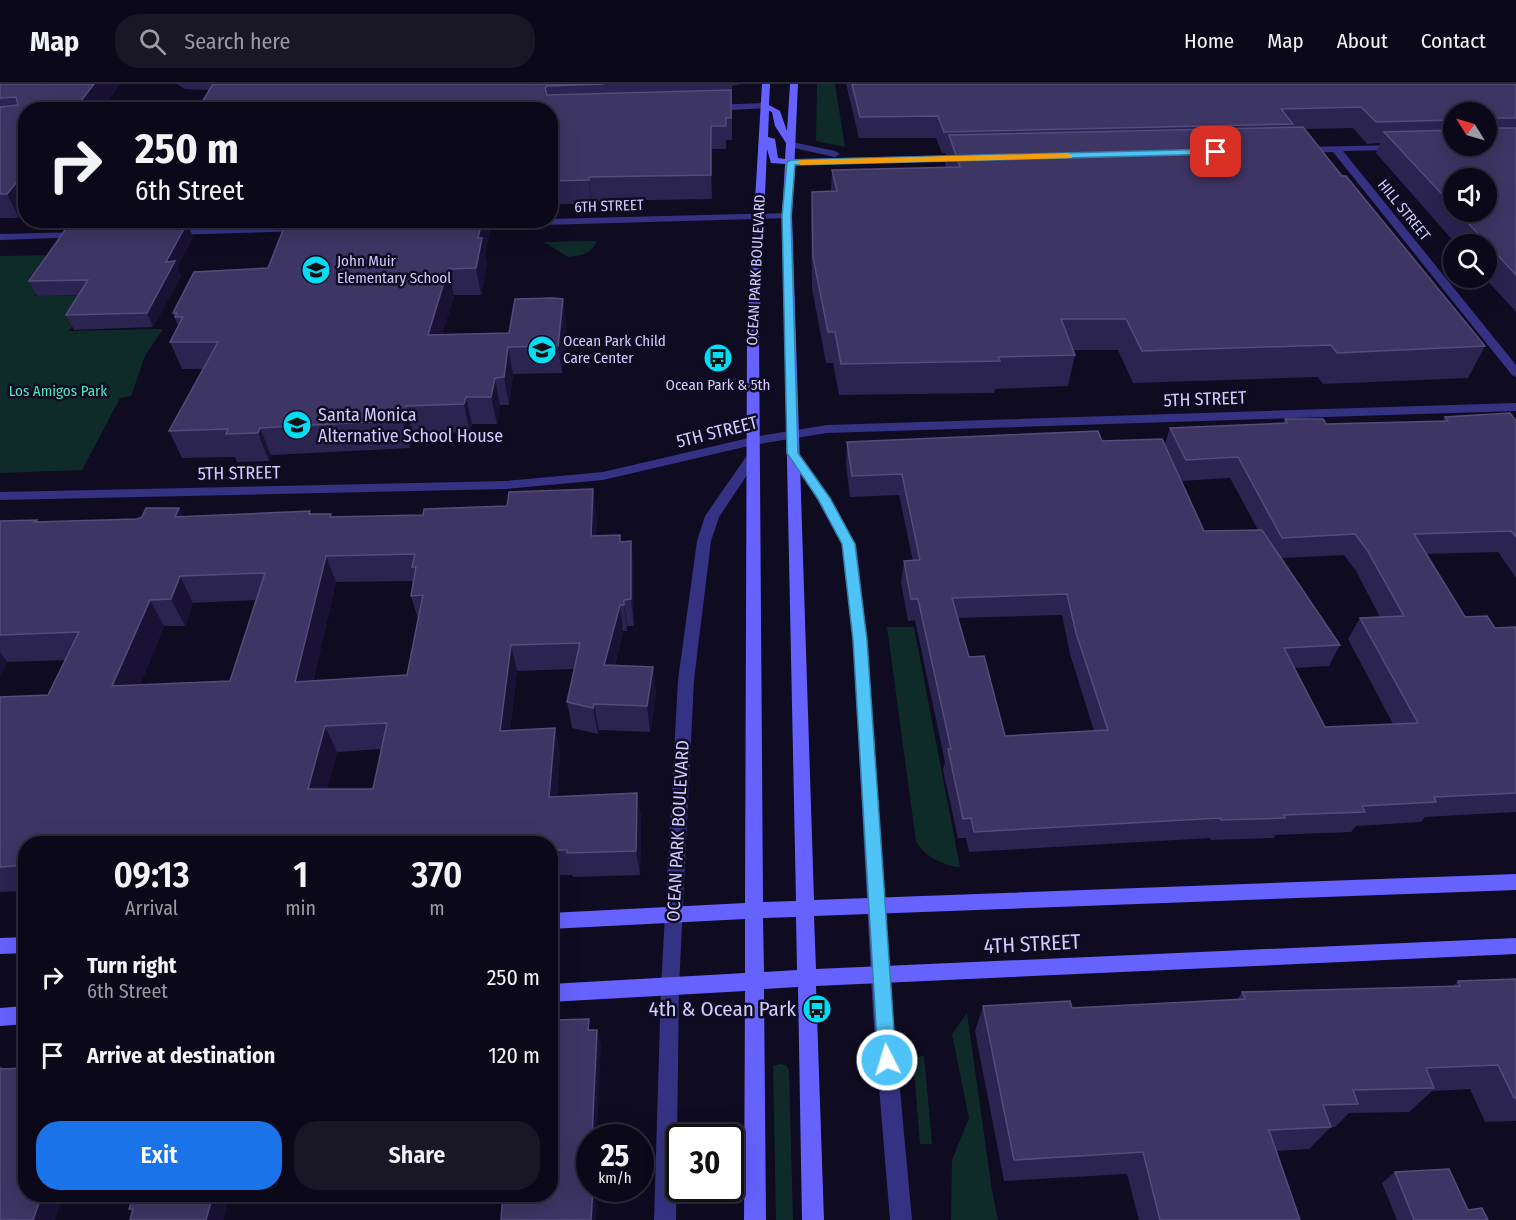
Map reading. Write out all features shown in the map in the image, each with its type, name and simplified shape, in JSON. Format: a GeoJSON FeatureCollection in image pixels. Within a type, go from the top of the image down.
{"type":"FeatureCollection","features":[{"type":"Feature","properties":{"kind":"street","name":"OCEAN PARK BOULEVARD"},"geometry":{"type":"LineString","coordinates":[[755,1220],[753,333],[766,84]]}},
{"type":"Feature","properties":{"kind":"street","name":"OCEAN PARK BOULEVARD"},"geometry":{"type":"LineString","coordinates":[[795,84],[787,216],[813,1220]]}},
{"type":"Feature","properties":{"kind":"street"},"geometry":{"type":"LineString","coordinates":[[699,108],[764,106],[776,111],[779,126],[792,145],[876,160]]}},
{"type":"Feature","properties":{"kind":"street"},"geometry":{"type":"LineString","coordinates":[[764,133],[773,144],[771,159],[774,161],[973,158]]}},
{"type":"Feature","properties":{"kind":"street"},"geometry":{"type":"LineString","coordinates":[[1288,150],[1413,147]]}},
{"type":"Feature","properties":{"kind":"street","name":"HILL STREET"},"geometry":{"type":"LineString","coordinates":[[1336,149],[1516,373]]}},
{"type":"Feature","properties":{"kind":"street","name":"6TH STREET"},"geometry":{"type":"LineString","coordinates":[[558,222],[787,216]]}},
{"type":"Feature","properties":{"kind":"street"},"geometry":{"type":"LineString","coordinates":[[156,233],[312,229]]}},
{"type":"Feature","properties":{"kind":"street"},"geometry":{"type":"LineString","coordinates":[[0,237],[96,234]]}},
{"type":"Feature","properties":{"kind":"street","name":"5TH STREET"},"geometry":{"type":"LineString","coordinates":[[0,496],[506,485],[603,476],[753,449],[791,433],[827,429],[1516,407]]}},
{"type":"Feature","properties":{"kind":"street","name":"OCEAN PARK BOULEVARD"},"geometry":{"type":"LineString","coordinates":[[665,1220],[670,987],[686,680],[704,540],[712,516],[753,449]]}},
{"type":"Feature","properties":{"kind":"street"},"geometry":{"type":"LineString","coordinates":[[792,453],[824,498],[849,544],[860,640],[875,907],[901,1220]]}},
{"type":"Feature","properties":{"kind":"street"},"geometry":{"type":"LineString","coordinates":[[558,921],[716,912],[1516,882]]}},
{"type":"Feature","properties":{"kind":"street"},"geometry":{"type":"LineString","coordinates":[[0,946],[18,945]]}},
{"type":"Feature","properties":{"kind":"street","name":"4TH STREET"},"geometry":{"type":"LineString","coordinates":[[558,993],[880,974],[1516,946]]}},
{"type":"Feature","properties":{"kind":"street"},"geometry":{"type":"LineString","coordinates":[[0,1017],[18,1016]]}},
{"type":"Feature","properties":{"kind":"green space"},"geometry":{"type":"Polygon","coordinates":[[[817,84],[835,84],[845,147],[816,141],[817,84]]]}},
{"type":"Feature","properties":{"kind":"green space"},"geometry":{"type":"Polygon","coordinates":[[[597,241],[585,254],[568,257],[544,242],[597,241]]]}},
{"type":"Feature","properties":{"kind":"green space","name":"Los Amigos Park"},"geometry":{"type":"Polygon","coordinates":[[[61,255],[35,296],[91,295],[69,331],[163,329],[145,356],[131,396],[120,398],[82,470],[0,473],[0,256],[61,255]]]}},
{"type":"Feature","properties":{"kind":"green space"},"geometry":{"type":"Polygon","coordinates":[[[887,627],[914,627],[960,867],[947,865],[935,859],[916,841],[887,627]]]}},
{"type":"Feature","properties":{"kind":"green space"},"geometry":{"type":"Polygon","coordinates":[[[967,1013],[998,1220],[951,1220],[952,1160],[969,1118],[952,1034],[967,1013]]]}},
{"type":"Feature","properties":{"kind":"green space"},"geometry":{"type":"Polygon","coordinates":[[[924,1056],[932,1144],[920,1144],[913,1057],[924,1056]]]}},
{"type":"Feature","properties":{"kind":"green space"},"geometry":{"type":"Polygon","coordinates":[[[786,1065],[789,1070],[793,1220],[776,1220],[773,1066],[786,1065]]]}},
{"type":"Feature","properties":{"kind":"building"},"geometry":{"type":"Polygon","coordinates":[[[0,84],[94,84],[80,102],[18,102],[18,105],[16,97],[0,98],[0,84]]]}},
{"type":"Feature","properties":{"kind":"building"},"geometry":{"type":"Polygon","coordinates":[[[213,84],[604,84],[547,86],[545,88],[547,95],[731,90],[731,118],[726,118],[726,126],[711,126],[711,175],[589,177],[589,180],[558,181],[558,102],[202,102],[213,84]]]}},
{"type":"Feature","properties":{"kind":"building"},"geometry":{"type":"Polygon","coordinates":[[[852,84],[1516,84],[1516,118],[1497,118],[1497,102],[1443,102],[1443,120],[1376,122],[1361,107],[1281,109],[1293,124],[944,132],[938,116],[860,117],[852,84]]]}},
{"type":"Feature","properties":{"kind":"building"},"geometry":{"type":"Polygon","coordinates":[[[18,105],[18,181],[7,194],[0,194],[0,107],[18,105]]]}},
{"type":"Feature","properties":{"kind":"building"},"geometry":{"type":"Polygon","coordinates":[[[1303,127],[1485,346],[1337,353],[1331,345],[1142,351],[1126,319],[1061,319],[1075,355],[998,357],[1000,361],[841,364],[835,332],[828,332],[813,257],[812,192],[837,191],[832,170],[960,167],[949,135],[1303,127]]]}},
{"type":"Feature","properties":{"kind":"building"},"geometry":{"type":"Polygon","coordinates":[[[1497,128],[1516,128],[1516,275],[1497,254],[1497,234],[1478,234],[1467,222],[1497,222],[1497,168],[1443,168],[1443,195],[1384,132],[1443,130],[1443,156],[1497,156],[1497,128]]]}},
{"type":"Feature","properties":{"kind":"building"},"geometry":{"type":"Polygon","coordinates":[[[67,228],[184,228],[166,262],[175,261],[147,313],[66,315],[88,280],[29,281],[67,228]]]}},
{"type":"Feature","properties":{"kind":"building"},"geometry":{"type":"Polygon","coordinates":[[[284,228],[480,228],[478,238],[482,238],[476,268],[448,269],[428,335],[509,333],[515,299],[553,298],[563,299],[558,346],[508,347],[504,377],[495,378],[491,397],[466,397],[464,404],[406,406],[402,420],[260,428],[258,433],[226,434],[228,429],[169,431],[218,342],[170,342],[183,317],[175,317],[177,313],[173,313],[194,272],[268,268],[284,228]]]}},
{"type":"Feature","properties":{"kind":"building"},"geometry":{"type":"Polygon","coordinates":[[[1510,413],[1516,421],[1516,537],[1511,531],[1414,534],[1465,617],[1487,616],[1495,628],[1516,627],[1516,793],[1434,797],[1436,802],[1362,806],[1365,812],[1284,815],[1285,818],[1221,820],[1220,818],[974,832],[971,818],[963,819],[948,749],[951,749],[918,599],[911,599],[904,561],[920,560],[902,474],[852,476],[847,442],[1098,431],[1102,441],[1162,439],[1204,531],[1262,530],[1340,645],[1284,648],[1325,727],[1418,723],[1360,618],[1404,616],[1367,550],[1355,534],[1282,538],[1238,457],[1186,460],[1170,428],[1287,423],[1285,419],[1323,419],[1326,424],[1448,421],[1445,417],[1510,413]],[[1067,594],[952,598],[969,657],[984,656],[1005,736],[1108,730],[1076,633],[1067,594]]]}},
{"type":"Feature","properties":{"kind":"building"},"geometry":{"type":"Polygon","coordinates":[[[593,489],[591,536],[620,535],[620,542],[631,541],[631,599],[624,600],[624,605],[620,605],[604,665],[653,667],[647,706],[594,704],[593,708],[567,702],[580,643],[511,645],[500,731],[555,728],[549,797],[637,793],[636,851],[567,853],[567,850],[558,850],[558,836],[18,836],[18,866],[0,867],[0,697],[48,695],[79,632],[0,635],[0,521],[137,519],[142,517],[146,508],[179,508],[175,517],[310,511],[309,514],[331,514],[330,517],[423,515],[424,509],[507,506],[509,492],[593,489]],[[415,554],[326,556],[295,682],[407,675],[423,595],[411,596],[416,567],[412,567],[415,554]],[[265,573],[180,576],[171,599],[150,600],[112,686],[230,681],[265,573]],[[387,723],[325,726],[308,789],[373,789],[387,723]]]}},
{"type":"Feature","properties":{"kind":"building"},"geometry":{"type":"Polygon","coordinates":[[[1516,979],[1516,1098],[1498,1065],[1426,1068],[1434,1088],[1353,1090],[1358,1104],[1323,1105],[1331,1127],[1269,1130],[1300,1220],[1160,1220],[1143,1152],[1014,1160],[983,1006],[1070,1001],[1072,1008],[1245,999],[1242,992],[1460,986],[1458,981],[1516,979]]]}},
{"type":"Feature","properties":{"kind":"building"},"geometry":{"type":"Polygon","coordinates":[[[589,1019],[588,1030],[597,1030],[593,1124],[576,1124],[576,1202],[592,1202],[591,1220],[501,1220],[502,1202],[558,1202],[558,1020],[589,1019]]]}},
{"type":"Feature","properties":{"kind":"building"},"geometry":{"type":"Polygon","coordinates":[[[18,1068],[18,1202],[39,1202],[33,1220],[0,1220],[0,1069],[18,1068]]]}},
{"type":"Feature","properties":{"kind":"building"},"geometry":{"type":"Polygon","coordinates":[[[1449,1169],[1468,1210],[1482,1208],[1488,1220],[1414,1220],[1395,1172],[1449,1169]]]}},
{"type":"Feature","properties":{"kind":"building"},"geometry":{"type":"Polygon","coordinates":[[[131,1202],[211,1202],[206,1220],[130,1220],[133,1209],[129,1209],[131,1202]]]}},
{"type":"Feature","properties":{"kind":"slow traffic"},"geometry":{"type":"LineString","coordinates":[[801,162],[1069,156]]}},
{"type":"Feature","properties":{"kind":"place","name":"John Muir Elementary School"},"geometry":{"type":"Point","coordinates":[316,270]}},
{"type":"Feature","properties":{"kind":"place","name":"Ocean Park Child Care Center"},"geometry":{"type":"Point","coordinates":[542,350]}},
{"type":"Feature","properties":{"kind":"place","name":"Ocean Park & 5th"},"geometry":{"type":"Point","coordinates":[718,358]}},
{"type":"Feature","properties":{"kind":"place","name":"Santa Monica Alternative School House"},"geometry":{"type":"Point","coordinates":[297,425]}},
{"type":"Feature","properties":{"kind":"place","name":"4th & Ocean Park"},"geometry":{"type":"Point","coordinates":[817,1009]}},
{"type":"Feature","properties":{"kind":"route"},"geometry":{"type":"LineString","coordinates":[[887,1060],[875,907],[860,640],[849,544],[824,498],[792,453],[787,216],[791,162],[1216,152]]}}]}
